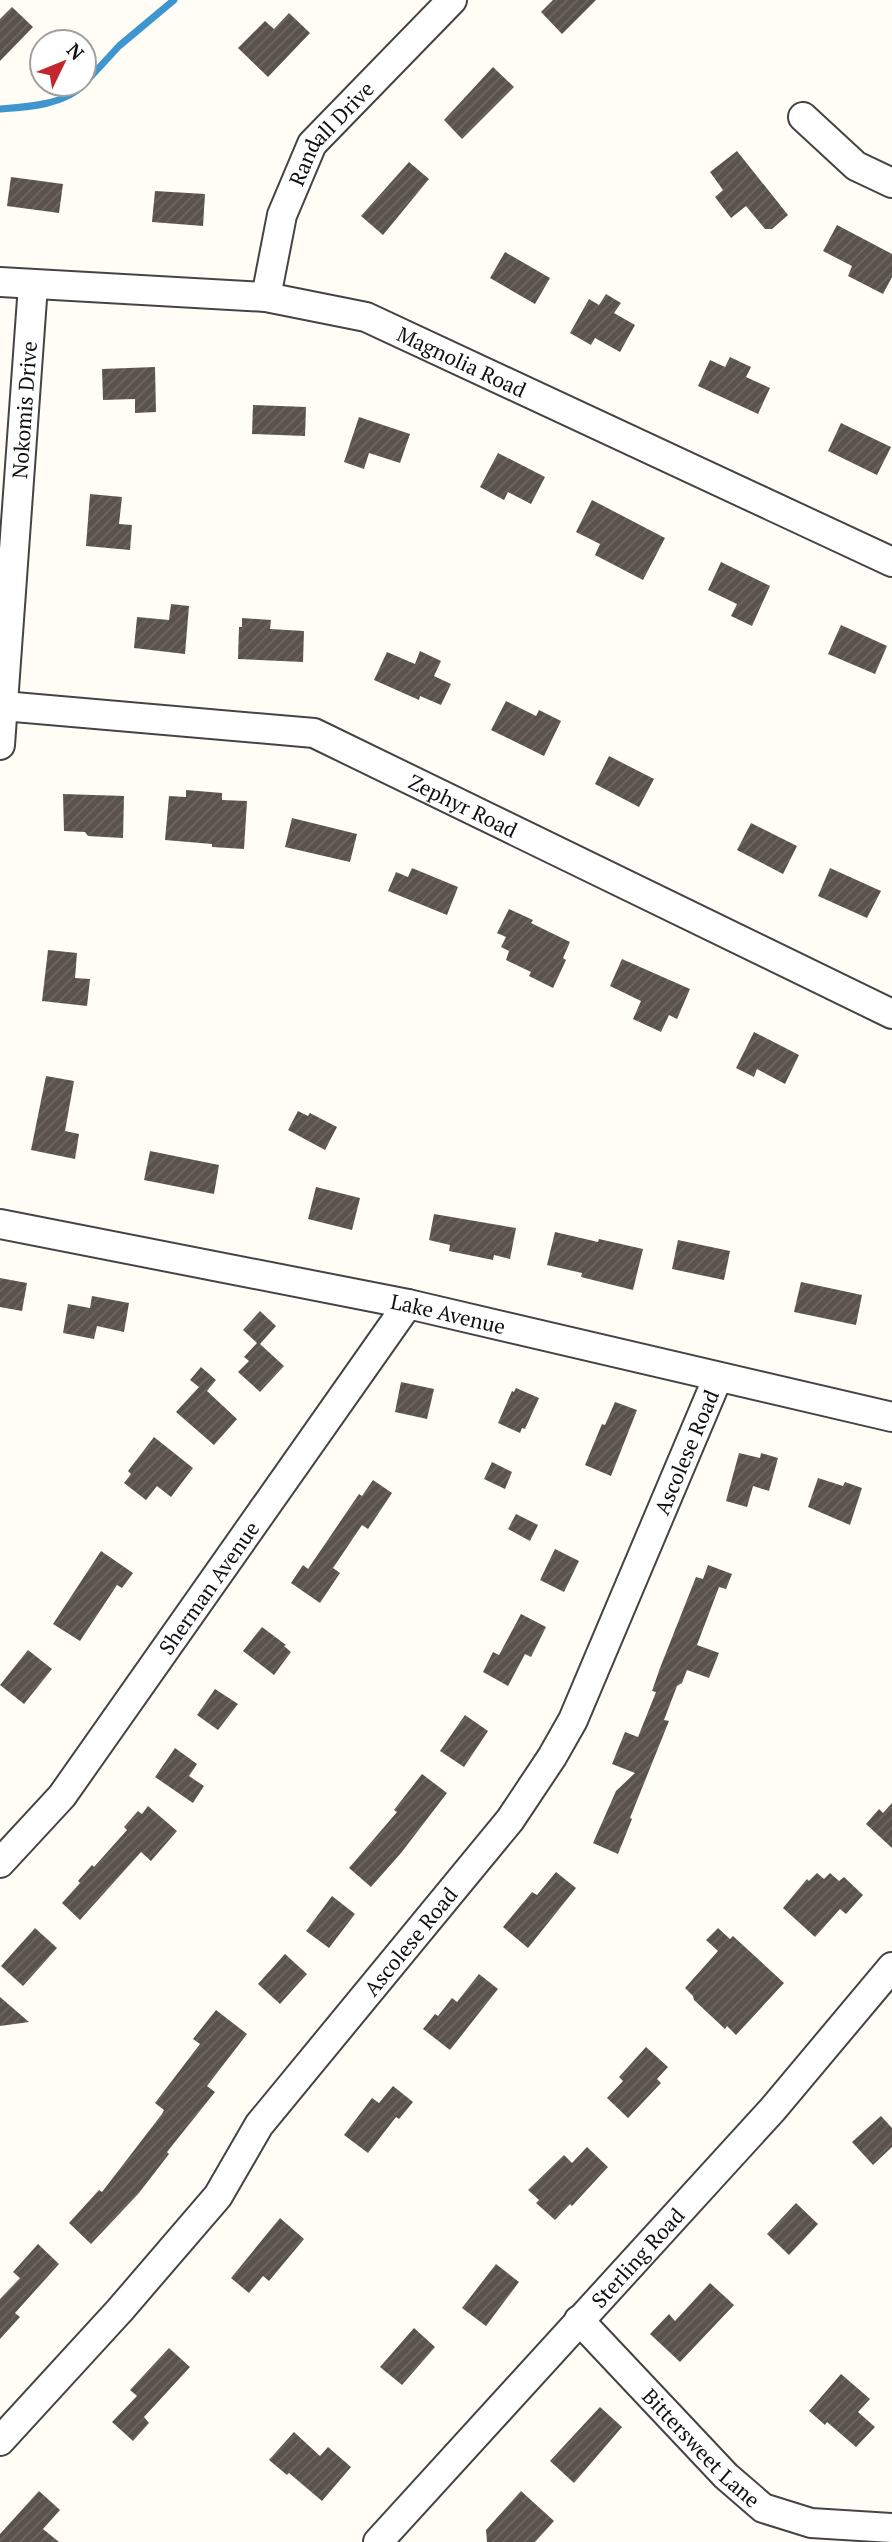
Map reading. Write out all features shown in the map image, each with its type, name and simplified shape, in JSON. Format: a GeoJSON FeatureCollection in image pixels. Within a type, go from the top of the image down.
{"type":"FeatureCollection","features":[{"type":"Feature","properties":{"kind":"street","name":"Randall Drive"},"geometry":{"type":"LineString","coordinates":[[265,297],[282,215],[312,144],[452,0]]}},
{"type":"Feature","properties":{"kind":"street"},"geometry":{"type":"LineString","coordinates":[[803,117],[856,166],[892,183]]}},
{"type":"Feature","properties":{"kind":"street","name":"Magnolia Road"},"geometry":{"type":"LineString","coordinates":[[0,282],[265,297],[366,317],[892,562]]}},
{"type":"Feature","properties":{"kind":"street","name":"Nokomis Drive"},"geometry":{"type":"LineString","coordinates":[[0,745],[33,285]]}},
{"type":"Feature","properties":{"kind":"street","name":"Zephyr Road"},"geometry":{"type":"LineString","coordinates":[[3,706],[314,733],[892,1014]]}},
{"type":"Feature","properties":{"kind":"street","name":"Lake Avenue"},"geometry":{"type":"LineString","coordinates":[[0,1224],[408,1304],[892,1417]]}},
{"type":"Feature","properties":{"kind":"street","name":"Sherman Avenue"},"geometry":{"type":"LineString","coordinates":[[0,1863],[62,1796],[408,1304]]}},
{"type":"Feature","properties":{"kind":"street","name":"Ascolese Road"},"geometry":{"type":"LineString","coordinates":[[0,2441],[120,2310],[218,2196],[259,2125],[510,1820],[573,1720],[718,1377]]}},
{"type":"Feature","properties":{"kind":"street","name":"Sterling Road"},"geometry":{"type":"LineString","coordinates":[[378,2542],[773,2109],[892,1968]]}},
{"type":"Feature","properties":{"kind":"street","name":"Bittersweet Lane"},"geometry":{"type":"LineString","coordinates":[[579,2320],[726,2476],[763,2508],[811,2523],[892,2528]]}},
{"type":"Feature","properties":{"kind":"building"},"geometry":{"type":"Polygon","coordinates":[[[553,0],[596,0],[562,34],[541,12],[553,0]]]}},
{"type":"Feature","properties":{"kind":"building"},"geometry":{"type":"Polygon","coordinates":[[[12,7],[33,27],[28,28],[28,32],[0,61],[0,19],[12,7]]]}},
{"type":"Feature","properties":{"kind":"building"},"geometry":{"type":"Polygon","coordinates":[[[289,13],[310,33],[268,77],[238,48],[265,21],[274,29],[289,13]]]}},
{"type":"Feature","properties":{"kind":"building"},"geometry":{"type":"Polygon","coordinates":[[[493,67],[514,87],[462,139],[444,120],[493,67]]]}},
{"type":"Feature","properties":{"kind":"building"},"geometry":{"type":"Polygon","coordinates":[[[737,151],[788,215],[772,229],[765,229],[746,206],[731,218],[715,197],[723,190],[710,172],[737,151]]]}},
{"type":"Feature","properties":{"kind":"building"},"geometry":{"type":"Polygon","coordinates":[[[409,162],[429,179],[383,235],[361,216],[409,162]]]}},
{"type":"Feature","properties":{"kind":"building"},"geometry":{"type":"Polygon","coordinates":[[[11,177],[63,184],[59,213],[7,206],[11,177]]]}},
{"type":"Feature","properties":{"kind":"building"},"geometry":{"type":"Polygon","coordinates":[[[155,191],[205,194],[203,226],[152,222],[155,191]]]}},
{"type":"Feature","properties":{"kind":"building"},"geometry":{"type":"Polygon","coordinates":[[[837,225],[892,254],[892,277],[883,294],[848,276],[852,266],[823,251],[837,225]]]}},
{"type":"Feature","properties":{"kind":"building"},"geometry":{"type":"Polygon","coordinates":[[[505,252],[550,278],[535,304],[490,278],[505,252]]]}},
{"type":"Feature","properties":{"kind":"building"},"geometry":{"type":"Polygon","coordinates":[[[606,294],[621,303],[614,313],[635,325],[620,352],[595,338],[591,345],[570,333],[589,299],[599,305],[606,294]]]}},
{"type":"Feature","properties":{"kind":"building"},"geometry":{"type":"Polygon","coordinates":[[[730,357],[751,367],[746,377],[770,388],[758,414],[698,386],[710,360],[725,367],[730,357]]]}},
{"type":"Feature","properties":{"kind":"building"},"geometry":{"type":"Polygon","coordinates":[[[155,367],[156,412],[135,413],[135,399],[103,400],[102,369],[155,367]]]}},
{"type":"Feature","properties":{"kind":"building"},"geometry":{"type":"Polygon","coordinates":[[[253,405],[306,407],[305,436],[252,434],[253,405]]]}},
{"type":"Feature","properties":{"kind":"building"},"geometry":{"type":"Polygon","coordinates":[[[359,417],[410,434],[400,463],[369,453],[364,469],[344,462],[359,417]]]}},
{"type":"Feature","properties":{"kind":"building"},"geometry":{"type":"Polygon","coordinates":[[[841,423],[891,447],[877,475],[828,451],[841,423]]]}},
{"type":"Feature","properties":{"kind":"building"},"geometry":{"type":"Polygon","coordinates":[[[498,453],[545,477],[531,504],[508,492],[504,500],[480,487],[498,453]]]}},
{"type":"Feature","properties":{"kind":"building"},"geometry":{"type":"Polygon","coordinates":[[[90,494],[122,497],[119,524],[132,525],[130,550],[86,546],[90,494]]]}},
{"type":"Feature","properties":{"kind":"building"},"geometry":{"type":"Polygon","coordinates":[[[592,500],[665,538],[643,580],[595,555],[600,544],[576,532],[592,500]]]}},
{"type":"Feature","properties":{"kind":"building"},"geometry":{"type":"Polygon","coordinates":[[[721,562],[770,586],[752,626],[731,616],[737,604],[708,590],[721,562]]]}},
{"type":"Feature","properties":{"kind":"building"},"geometry":{"type":"Polygon","coordinates":[[[171,604],[189,606],[185,654],[134,648],[137,617],[169,620],[171,604]]]}},
{"type":"Feature","properties":{"kind":"building"},"geometry":{"type":"Polygon","coordinates":[[[242,618],[271,620],[270,629],[304,631],[303,662],[238,659],[239,627],[242,627],[242,618]]]}},
{"type":"Feature","properties":{"kind":"building"},"geometry":{"type":"Polygon","coordinates":[[[841,625],[887,646],[875,674],[828,654],[841,625]]]}},
{"type":"Feature","properties":{"kind":"building"},"geometry":{"type":"Polygon","coordinates":[[[420,651],[441,661],[434,676],[451,684],[441,705],[420,696],[419,700],[374,680],[387,652],[415,664],[420,651]]]}},
{"type":"Feature","properties":{"kind":"building"},"geometry":{"type":"Polygon","coordinates":[[[506,701],[536,716],[539,710],[561,721],[544,756],[491,730],[506,701]]]}},
{"type":"Feature","properties":{"kind":"building"},"geometry":{"type":"Polygon","coordinates":[[[609,756],[654,779],[639,807],[595,784],[609,756]]]}},
{"type":"Feature","properties":{"kind":"building"},"geometry":{"type":"Polygon","coordinates":[[[186,790],[222,793],[222,800],[247,801],[244,849],[165,840],[169,796],[186,797],[186,790]]]}},
{"type":"Feature","properties":{"kind":"building"},"geometry":{"type":"Polygon","coordinates":[[[63,794],[124,796],[123,838],[88,836],[85,832],[64,831],[63,794]]]}},
{"type":"Feature","properties":{"kind":"building"},"geometry":{"type":"Polygon","coordinates":[[[292,818],[357,834],[350,862],[285,847],[292,818]]]}},
{"type":"Feature","properties":{"kind":"building"},"geometry":{"type":"Polygon","coordinates":[[[751,823],[797,846],[783,874],[737,850],[751,823]]]}},
{"type":"Feature","properties":{"kind":"building"},"geometry":{"type":"Polygon","coordinates":[[[412,868],[458,887],[447,915],[388,891],[396,872],[408,877],[412,868]]]}},
{"type":"Feature","properties":{"kind":"building"},"geometry":{"type":"Polygon","coordinates":[[[830,868],[881,891],[867,918],[818,896],[830,868]]]}},
{"type":"Feature","properties":{"kind":"building"},"geometry":{"type":"Polygon","coordinates":[[[509,909],[570,942],[563,958],[566,960],[553,988],[529,976],[531,972],[506,960],[509,951],[501,947],[506,937],[497,933],[509,909]]]}},
{"type":"Feature","properties":{"kind":"building"},"geometry":{"type":"Polygon","coordinates":[[[48,950],[77,953],[75,978],[90,979],[87,1006],[42,1001],[48,950]]]}},
{"type":"Feature","properties":{"kind":"building"},"geometry":{"type":"Polygon","coordinates":[[[622,959],[690,989],[677,1019],[669,1015],[661,1032],[633,1019],[641,1001],[610,986],[622,959]]]}},
{"type":"Feature","properties":{"kind":"building"},"geometry":{"type":"Polygon","coordinates":[[[754,1032],[799,1055],[785,1084],[757,1069],[754,1077],[736,1068],[754,1032]]]}},
{"type":"Feature","properties":{"kind":"building"},"geometry":{"type":"Polygon","coordinates":[[[46,1076],[74,1081],[65,1131],[79,1134],[75,1159],[31,1150],[46,1076]]]}},
{"type":"Feature","properties":{"kind":"building"},"geometry":{"type":"Polygon","coordinates":[[[298,1111],[308,1116],[310,1113],[337,1127],[325,1150],[288,1130],[298,1111]]]}},
{"type":"Feature","properties":{"kind":"building"},"geometry":{"type":"Polygon","coordinates":[[[150,1151],[219,1165],[214,1194],[144,1180],[150,1151]]]}},
{"type":"Feature","properties":{"kind":"building"},"geometry":{"type":"Polygon","coordinates":[[[316,1187],[360,1198],[352,1230],[308,1219],[316,1187]]]}},
{"type":"Feature","properties":{"kind":"building"},"geometry":{"type":"Polygon","coordinates":[[[434,1214],[516,1228],[510,1259],[494,1255],[493,1260],[449,1251],[450,1245],[429,1240],[434,1214]]]}},
{"type":"Feature","properties":{"kind":"building"},"geometry":{"type":"Polygon","coordinates":[[[555,1232],[643,1249],[633,1290],[547,1265],[555,1232]]]}},
{"type":"Feature","properties":{"kind":"building"},"geometry":{"type":"Polygon","coordinates":[[[678,1240],[730,1251],[724,1280],[672,1269],[678,1240]]]}},
{"type":"Feature","properties":{"kind":"building"},"geometry":{"type":"Polygon","coordinates":[[[0,1278],[27,1283],[22,1311],[0,1307],[0,1278]]]}},
{"type":"Feature","properties":{"kind":"building"},"geometry":{"type":"Polygon","coordinates":[[[801,1282],[862,1295],[856,1325],[794,1312],[801,1282]]]}},
{"type":"Feature","properties":{"kind":"building"},"geometry":{"type":"Polygon","coordinates":[[[92,1296],[129,1303],[124,1332],[97,1326],[94,1339],[63,1333],[68,1304],[90,1308],[92,1296]]]}},
{"type":"Feature","properties":{"kind":"building"},"geometry":{"type":"Polygon","coordinates":[[[260,1311],[276,1326],[260,1344],[284,1366],[260,1392],[238,1372],[249,1361],[244,1357],[257,1343],[243,1330],[260,1311]]]}},
{"type":"Feature","properties":{"kind":"building"},"geometry":{"type":"Polygon","coordinates":[[[201,1367],[216,1380],[207,1391],[237,1419],[214,1445],[176,1412],[199,1387],[190,1380],[201,1367]]]}},
{"type":"Feature","properties":{"kind":"building"},"geometry":{"type":"Polygon","coordinates":[[[401,1382],[434,1389],[427,1419],[395,1412],[401,1382]]]}},
{"type":"Feature","properties":{"kind":"building"},"geometry":{"type":"Polygon","coordinates":[[[516,1388],[539,1398],[525,1429],[522,1428],[520,1433],[498,1423],[512,1391],[516,1388]]]}},
{"type":"Feature","properties":{"kind":"building"},"geometry":{"type":"Polygon","coordinates":[[[615,1402],[637,1410],[611,1476],[585,1465],[602,1424],[605,1425],[615,1402]]]}},
{"type":"Feature","properties":{"kind":"building"},"geometry":{"type":"Polygon","coordinates":[[[154,1437],[193,1468],[171,1497],[157,1486],[146,1500],[124,1483],[131,1474],[128,1471],[154,1437]]]}},
{"type":"Feature","properties":{"kind":"building"},"geometry":{"type":"Polygon","coordinates":[[[739,1453],[760,1458],[761,1453],[778,1458],[769,1491],[753,1486],[747,1507],[726,1501],[739,1453]]]}},
{"type":"Feature","properties":{"kind":"building"},"geometry":{"type":"Polygon","coordinates":[[[492,1462],[512,1472],[505,1489],[484,1479],[492,1462]]]}},
{"type":"Feature","properties":{"kind":"building"},"geometry":{"type":"Polygon","coordinates":[[[818,1478],[843,1486],[845,1482],[862,1488],[850,1525],[808,1507],[818,1478]]]}},
{"type":"Feature","properties":{"kind":"building"},"geometry":{"type":"Polygon","coordinates":[[[373,1480],[392,1493],[368,1529],[362,1525],[333,1568],[340,1573],[320,1603],[291,1583],[303,1565],[308,1569],[359,1494],[362,1496],[373,1480]]]}},
{"type":"Feature","properties":{"kind":"building"},"geometry":{"type":"Polygon","coordinates":[[[516,1514],[538,1525],[530,1541],[508,1529],[516,1514]]]}},
{"type":"Feature","properties":{"kind":"building"},"geometry":{"type":"Polygon","coordinates":[[[555,1549],[579,1561],[564,1592],[540,1580],[555,1549]]]}},
{"type":"Feature","properties":{"kind":"building"},"geometry":{"type":"Polygon","coordinates":[[[101,1551],[133,1573],[122,1588],[117,1585],[80,1641],[53,1624],[101,1551]]]}},
{"type":"Feature","properties":{"kind":"building"},"geometry":{"type":"Polygon","coordinates":[[[708,1565],[732,1574],[726,1589],[719,1587],[697,1645],[719,1653],[709,1678],[687,1670],[682,1683],[677,1686],[664,1720],[669,1721],[618,1854],[593,1843],[616,1791],[635,1773],[612,1764],[625,1732],[638,1737],[656,1692],[652,1691],[660,1668],[696,1577],[703,1579],[708,1565]]]}},
{"type":"Feature","properties":{"kind":"building"},"geometry":{"type":"Polygon","coordinates":[[[521,1614],[546,1627],[531,1657],[525,1654],[508,1686],[483,1672],[493,1652],[499,1655],[521,1614]]]}},
{"type":"Feature","properties":{"kind":"building"},"geometry":{"type":"Polygon","coordinates":[[[262,1627],[291,1652],[274,1675],[243,1651],[262,1627]]]}},
{"type":"Feature","properties":{"kind":"building"},"geometry":{"type":"Polygon","coordinates":[[[28,1650],[52,1669],[24,1704],[0,1685],[28,1650]]]}},
{"type":"Feature","properties":{"kind":"building"},"geometry":{"type":"Polygon","coordinates":[[[215,1689],[238,1704],[218,1730],[197,1715],[215,1689]]]}},
{"type":"Feature","properties":{"kind":"building"},"geometry":{"type":"Polygon","coordinates":[[[465,1715],[488,1731],[464,1767],[440,1751],[465,1715]]]}},
{"type":"Feature","properties":{"kind":"building"},"geometry":{"type":"Polygon","coordinates":[[[175,1748],[197,1764],[189,1776],[204,1786],[193,1803],[155,1777],[175,1748]]]}},
{"type":"Feature","properties":{"kind":"building"},"geometry":{"type":"Polygon","coordinates":[[[422,1774],[447,1793],[371,1887],[349,1868],[397,1812],[394,1810],[422,1774]]]}},
{"type":"Feature","properties":{"kind":"building"},"geometry":{"type":"Polygon","coordinates":[[[892,1803],[892,1848],[866,1824],[879,1809],[883,1813],[892,1803]]]}},
{"type":"Feature","properties":{"kind":"building"},"geometry":{"type":"Polygon","coordinates":[[[148,1806],[177,1831],[151,1861],[141,1852],[80,1920],[62,1903],[92,1865],[94,1867],[127,1830],[124,1827],[138,1811],[142,1814],[148,1806]]]}},
{"type":"Feature","properties":{"kind":"building"},"geometry":{"type":"Polygon","coordinates":[[[556,1872],[576,1888],[528,1948],[503,1927],[532,1892],[537,1895],[556,1872]]]}},
{"type":"Feature","properties":{"kind":"building"},"geometry":{"type":"Polygon","coordinates":[[[817,1873],[824,1879],[830,1873],[839,1881],[844,1877],[863,1895],[846,1914],[840,1909],[815,1937],[783,1908],[807,1879],[809,1881],[817,1873]]]}},
{"type":"Feature","properties":{"kind":"building"},"geometry":{"type":"Polygon","coordinates":[[[332,1896],[355,1914],[329,1948],[306,1931],[332,1896]]]}},
{"type":"Feature","properties":{"kind":"building"},"geometry":{"type":"Polygon","coordinates":[[[35,1928],[57,1948],[23,1986],[1,1966],[35,1928]]]}},
{"type":"Feature","properties":{"kind":"building"},"geometry":{"type":"Polygon","coordinates":[[[718,1928],[730,1939],[733,1936],[784,1983],[736,2035],[727,2026],[725,2029],[685,1988],[718,1951],[706,1940],[718,1928]]]}},
{"type":"Feature","properties":{"kind":"building"},"geometry":{"type":"Polygon","coordinates":[[[285,1954],[307,1974],[280,2004],[258,1984],[285,1954]]]}},
{"type":"Feature","properties":{"kind":"building"},"geometry":{"type":"Polygon","coordinates":[[[479,1974],[498,1989],[450,2050],[423,2029],[452,1998],[457,2002],[479,1974]]]}},
{"type":"Feature","properties":{"kind":"building"},"geometry":{"type":"Polygon","coordinates":[[[0,1997],[29,2022],[0,2026],[0,1997]]]}},
{"type":"Feature","properties":{"kind":"building"},"geometry":{"type":"Polygon","coordinates":[[[216,2010],[247,2034],[207,2086],[215,2092],[167,2152],[169,2154],[139,2193],[91,2244],[69,2223],[99,2190],[102,2192],[162,2114],[164,2110],[155,2103],[200,2044],[193,2039],[216,2010]]]}},
{"type":"Feature","properties":{"kind":"building"},"geometry":{"type":"Polygon","coordinates":[[[646,2047],[668,2067],[657,2079],[661,2083],[628,2118],[607,2098],[623,2081],[619,2077],[646,2047]]]}},
{"type":"Feature","properties":{"kind":"building"},"geometry":{"type":"Polygon","coordinates":[[[393,2086],[413,2102],[399,2119],[396,2117],[368,2153],[344,2135],[372,2098],[379,2103],[393,2086]]]}},
{"type":"Feature","properties":{"kind":"building"},"geometry":{"type":"Polygon","coordinates":[[[881,2116],[892,2128],[892,2147],[873,2165],[852,2142],[881,2116]]]}},
{"type":"Feature","properties":{"kind":"building"},"geometry":{"type":"Polygon","coordinates":[[[587,2147],[608,2167],[572,2206],[570,2204],[555,2220],[536,2203],[539,2200],[528,2190],[564,2155],[572,2163],[587,2147]]]}},
{"type":"Feature","properties":{"kind":"building"},"geometry":{"type":"Polygon","coordinates":[[[796,2203],[818,2224],[789,2255],[767,2234],[796,2203]]]}},
{"type":"Feature","properties":{"kind":"building"},"geometry":{"type":"Polygon","coordinates":[[[280,2218],[304,2239],[269,2281],[263,2276],[249,2293],[231,2278],[280,2218]]]}},
{"type":"Feature","properties":{"kind":"building"},"geometry":{"type":"Polygon","coordinates":[[[38,2244],[59,2264],[15,2313],[20,2317],[0,2339],[0,2299],[20,2278],[13,2272],[38,2244]]]}},
{"type":"Feature","properties":{"kind":"building"},"geometry":{"type":"Polygon","coordinates":[[[496,2264],[519,2282],[486,2326],[462,2308],[496,2264]]]}},
{"type":"Feature","properties":{"kind":"building"},"geometry":{"type":"Polygon","coordinates":[[[710,2283],[734,2305],[680,2362],[650,2334],[669,2314],[675,2321],[710,2283]]]}},
{"type":"Feature","properties":{"kind":"building"},"geometry":{"type":"Polygon","coordinates":[[[414,2328],[435,2347],[402,2385],[380,2367],[414,2328]]]}},
{"type":"Feature","properties":{"kind":"building"},"geometry":{"type":"Polygon","coordinates":[[[169,2348],[190,2367],[144,2417],[149,2423],[133,2441],[112,2422],[137,2396],[130,2390],[169,2348]]]}},
{"type":"Feature","properties":{"kind":"building"},"geometry":{"type":"Polygon","coordinates":[[[841,2374],[870,2399],[858,2412],[875,2427],[856,2447],[827,2422],[825,2425],[809,2411],[841,2374]]]}},
{"type":"Feature","properties":{"kind":"building"},"geometry":{"type":"Polygon","coordinates":[[[600,2407],[622,2427],[574,2483],[550,2461],[600,2407]]]}},
{"type":"Feature","properties":{"kind":"building"},"geometry":{"type":"Polygon","coordinates":[[[294,2432],[320,2456],[328,2447],[351,2467],[322,2501],[269,2460],[294,2432]]]}},
{"type":"Feature","properties":{"kind":"building"},"geometry":{"type":"Polygon","coordinates":[[[39,2491],[60,2510],[43,2529],[59,2542],[0,2542],[0,2534],[39,2491]]]}},
{"type":"Feature","properties":{"kind":"building"},"geometry":{"type":"Polygon","coordinates":[[[521,2491],[554,2521],[535,2542],[487,2542],[486,2530],[521,2491]]]}},
{"type":"Feature","properties":{"kind":"waterway"},"geometry":{"type":"LineString","coordinates":[[98,69],[119,46],[174,0]]}},
{"type":"Feature","properties":{"kind":"waterway"},"geometry":{"type":"LineString","coordinates":[[0,109],[33,106],[63,98]]}}]}
